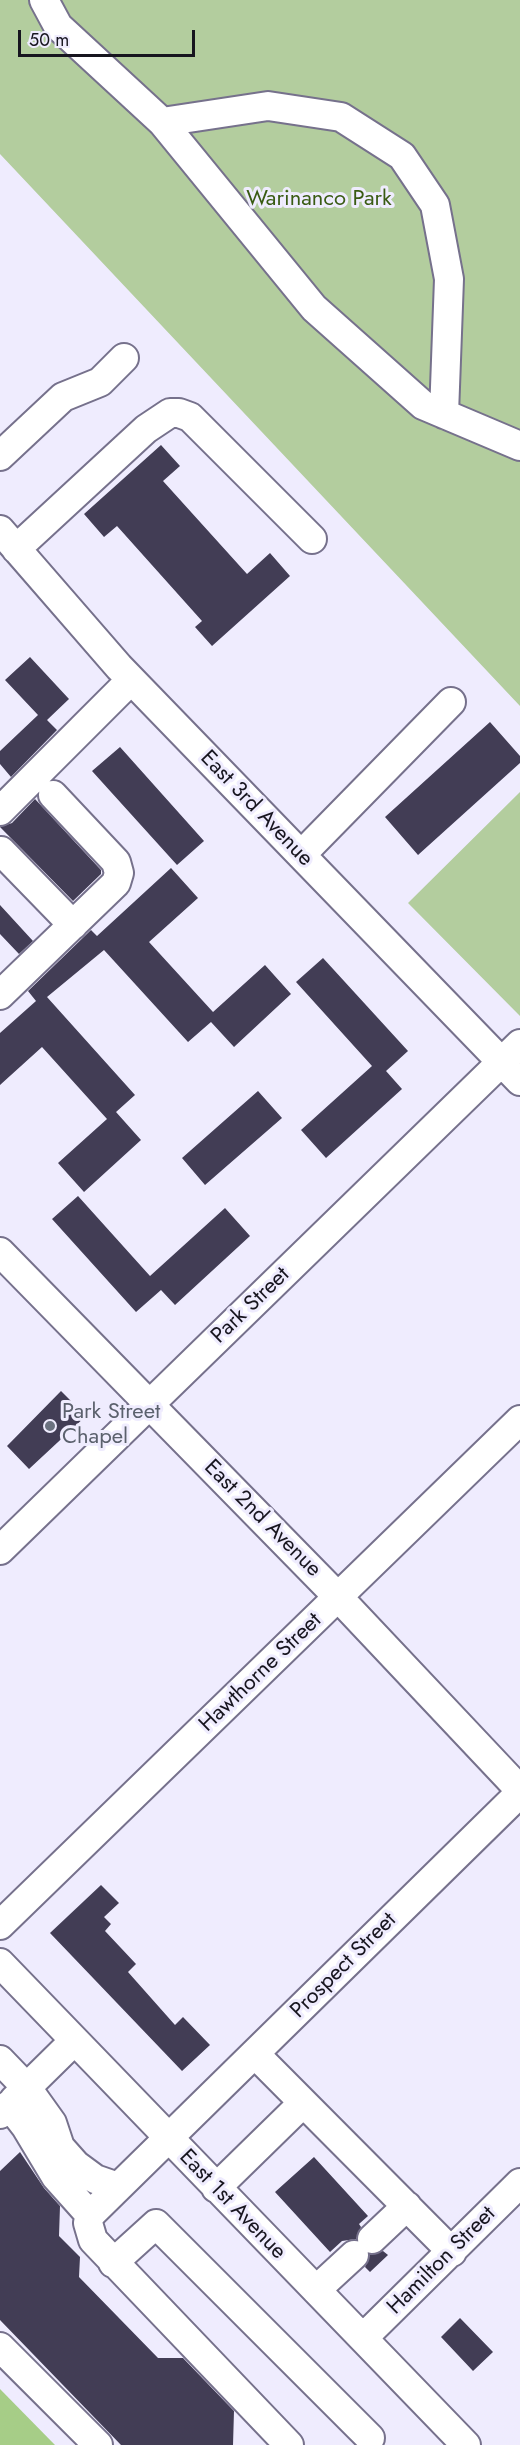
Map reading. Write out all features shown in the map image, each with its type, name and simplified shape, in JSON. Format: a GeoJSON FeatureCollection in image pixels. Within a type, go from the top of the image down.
{"type":"FeatureCollection","features":[{"type":"Feature","properties":{"kind":"street"},"geometry":{"type":"LineString","coordinates":[[44,0],[58,26],[162,122],[314,308],[423,405],[520,446]]}},
{"type":"Feature","properties":{"kind":"street"},"geometry":{"type":"LineString","coordinates":[[162,122],[268,106],[341,117],[402,156],[435,205],[449,279],[444,414]]}},
{"type":"Feature","properties":{"kind":"street"},"geometry":{"type":"LineString","coordinates":[[0,456],[63,397],[99,382],[124,358]]}},
{"type":"Feature","properties":{"kind":"street"},"geometry":{"type":"LineString","coordinates":[[8,539],[146,429],[170,413],[190,417],[312,538]]}},
{"type":"Feature","properties":{"kind":"street","name":"East 3rd Avenue"},"geometry":{"type":"LineString","coordinates":[[8,539],[81,626],[131,680],[301,855],[514,1062]]}},
{"type":"Feature","properties":{"kind":"street"},"geometry":{"type":"LineString","coordinates":[[0,811],[131,680]]}},
{"type":"Feature","properties":{"kind":"street"},"geometry":{"type":"LineString","coordinates":[[301,855],[451,702]]}},
{"type":"Feature","properties":{"kind":"street"},"geometry":{"type":"LineString","coordinates":[[0,995],[116,883],[119,873],[116,862],[52,795]]}},
{"type":"Feature","properties":{"kind":"street"},"geometry":{"type":"LineString","coordinates":[[1,851],[73,925]]}},
{"type":"Feature","properties":{"kind":"street","name":"Park Street"},"geometry":{"type":"LineString","coordinates":[[0,1551],[149,1405],[514,1062]]}},
{"type":"Feature","properties":{"kind":"street","name":"East 2nd Avenue"},"geometry":{"type":"LineString","coordinates":[[0,1252],[339,1598],[520,1791]]}},
{"type":"Feature","properties":{"kind":"street","name":"Hawthorne Street"},"geometry":{"type":"LineString","coordinates":[[0,1925],[520,1420]]}},
{"type":"Feature","properties":{"kind":"street","name":"Prospect Street"},"geometry":{"type":"LineString","coordinates":[[90,2215],[520,1791]]}},
{"type":"Feature","properties":{"kind":"street","name":"East 1st Avenue"},"geometry":{"type":"LineString","coordinates":[[0,1964],[466,2445]]}},
{"type":"Feature","properties":{"kind":"street"},"geometry":{"type":"LineString","coordinates":[[12,2102],[74,2041]]}},
{"type":"Feature","properties":{"kind":"street"},"geometry":{"type":"LineString","coordinates":[[255,2054],[452,2252]]}},
{"type":"Feature","properties":{"kind":"street"},"geometry":{"type":"LineString","coordinates":[[0,2060],[12,2102],[26,2127],[56,2177],[90,2215],[88,2223],[93,2240],[112,2263],[290,2445]]}},
{"type":"Feature","properties":{"kind":"street"},"geometry":{"type":"LineString","coordinates":[[12,2102],[52,2122],[60,2147],[76,2165],[95,2179],[117,2187]]}},
{"type":"Feature","properties":{"kind":"street"},"geometry":{"type":"LineString","coordinates":[[216,2188],[303,2103]]}},
{"type":"Feature","properties":{"kind":"street","name":"Hamilton Street"},"geometry":{"type":"LineString","coordinates":[[363,2337],[520,2183]]}},
{"type":"Feature","properties":{"kind":"street"},"geometry":{"type":"LineString","coordinates":[[316,2290],[407,2206]]}},
{"type":"Feature","properties":{"kind":"street"},"geometry":{"type":"LineString","coordinates":[[112,2263],[156,2224],[369,2443]]}},
{"type":"Feature","properties":{"kind":"street"},"geometry":{"type":"LineString","coordinates":[[0,2347],[98,2445]]}},
{"type":"Feature","properties":{"kind":"green space","name":"Warinanco Park"},"geometry":{"type":"Polygon","coordinates":[[[0,0],[520,0],[520,706],[0,154],[0,0]]]}},
{"type":"Feature","properties":{"kind":"green space"},"geometry":{"type":"Polygon","coordinates":[[[520,792],[520,1016],[408,903],[520,792]]]}},
{"type":"Feature","properties":{"kind":"green space"},"geometry":{"type":"Polygon","coordinates":[[[0,2389],[55,2445],[0,2445],[0,2389]]]}},
{"type":"Feature","properties":{"kind":"building"},"geometry":{"type":"Polygon","coordinates":[[[161,445],[180,466],[163,481],[247,574],[270,553],[290,576],[212,646],[195,627],[202,621],[117,526],[104,537],[84,514],[161,445]]]}},
{"type":"Feature","properties":{"kind":"building"},"geometry":{"type":"Polygon","coordinates":[[[30,657],[69,699],[47,720],[57,730],[11,777],[0,764],[0,751],[38,715],[5,680],[30,657]]]}},
{"type":"Feature","properties":{"kind":"building"},"geometry":{"type":"Polygon","coordinates":[[[490,722],[520,756],[520,763],[418,855],[385,817],[490,722]]]}},
{"type":"Feature","properties":{"kind":"building"},"geometry":{"type":"Polygon","coordinates":[[[120,747],[204,841],[177,865],[92,771],[120,747]]]}},
{"type":"Feature","properties":{"kind":"building"},"geometry":{"type":"Polygon","coordinates":[[[35,799],[101,870],[101,874],[73,901],[0,827],[12,823],[35,799]]]}},
{"type":"Feature","properties":{"kind":"building"},"geometry":{"type":"Polygon","coordinates":[[[171,868],[198,898],[149,942],[213,1012],[265,965],[291,994],[234,1047],[211,1022],[188,1042],[104,950],[47,997],[135,1095],[116,1112],[141,1140],[84,1192],[58,1163],[107,1119],[42,1047],[0,1085],[0,1033],[36,1001],[28,991],[91,930],[97,936],[171,868]]]}},
{"type":"Feature","properties":{"kind":"building"},"geometry":{"type":"Polygon","coordinates":[[[0,905],[33,941],[19,954],[0,934],[0,905]]]}},
{"type":"Feature","properties":{"kind":"building"},"geometry":{"type":"Polygon","coordinates":[[[323,958],[408,1051],[386,1071],[402,1089],[326,1158],[301,1130],[372,1066],[296,982],[323,958]]]}},
{"type":"Feature","properties":{"kind":"building"},"geometry":{"type":"Polygon","coordinates":[[[258,1091],[282,1118],[205,1185],[182,1158],[258,1091]]]}},
{"type":"Feature","properties":{"kind":"building"},"geometry":{"type":"Polygon","coordinates":[[[78,1196],[150,1276],[225,1208],[250,1236],[175,1305],[161,1290],[136,1312],[52,1219],[78,1196]]]}},
{"type":"Feature","properties":{"kind":"building","name":"Park Street Chapel"},"geometry":{"type":"Polygon","coordinates":[[[61,1391],[86,1416],[29,1469],[7,1446],[61,1391]]]}},
{"type":"Feature","properties":{"kind":"building"},"geometry":{"type":"Polygon","coordinates":[[[101,1885],[119,1903],[104,1917],[111,1924],[105,1931],[136,1964],[128,1972],[175,2025],[183,2017],[210,2045],[182,2071],[50,1933],[101,1885]]]}},
{"type":"Feature","properties":{"kind":"building"},"geometry":{"type":"Polygon","coordinates":[[[20,2152],[44,2188],[60,2206],[59,2236],[80,2257],[79,2277],[158,2358],[183,2358],[234,2411],[233,2445],[121,2445],[0,2320],[0,2171],[20,2152]]]}},
{"type":"Feature","properties":{"kind":"building"},"geometry":{"type":"Polygon","coordinates":[[[314,2157],[368,2216],[359,2224],[361,2227],[356,2239],[342,2241],[330,2252],[275,2192],[314,2157]]]}},
{"type":"Feature","properties":{"kind":"building"},"geometry":{"type":"Polygon","coordinates":[[[383,2251],[388,2255],[370,2272],[365,2267],[370,2255],[383,2251]]]}},
{"type":"Feature","properties":{"kind":"building"},"geometry":{"type":"Polygon","coordinates":[[[460,2318],[493,2352],[473,2371],[441,2337],[460,2318]]]}},
{"type":"Feature","properties":{"kind":"place","name":"Park Street Chapel"},"geometry":{"type":"Point","coordinates":[50,1426]}}]}
